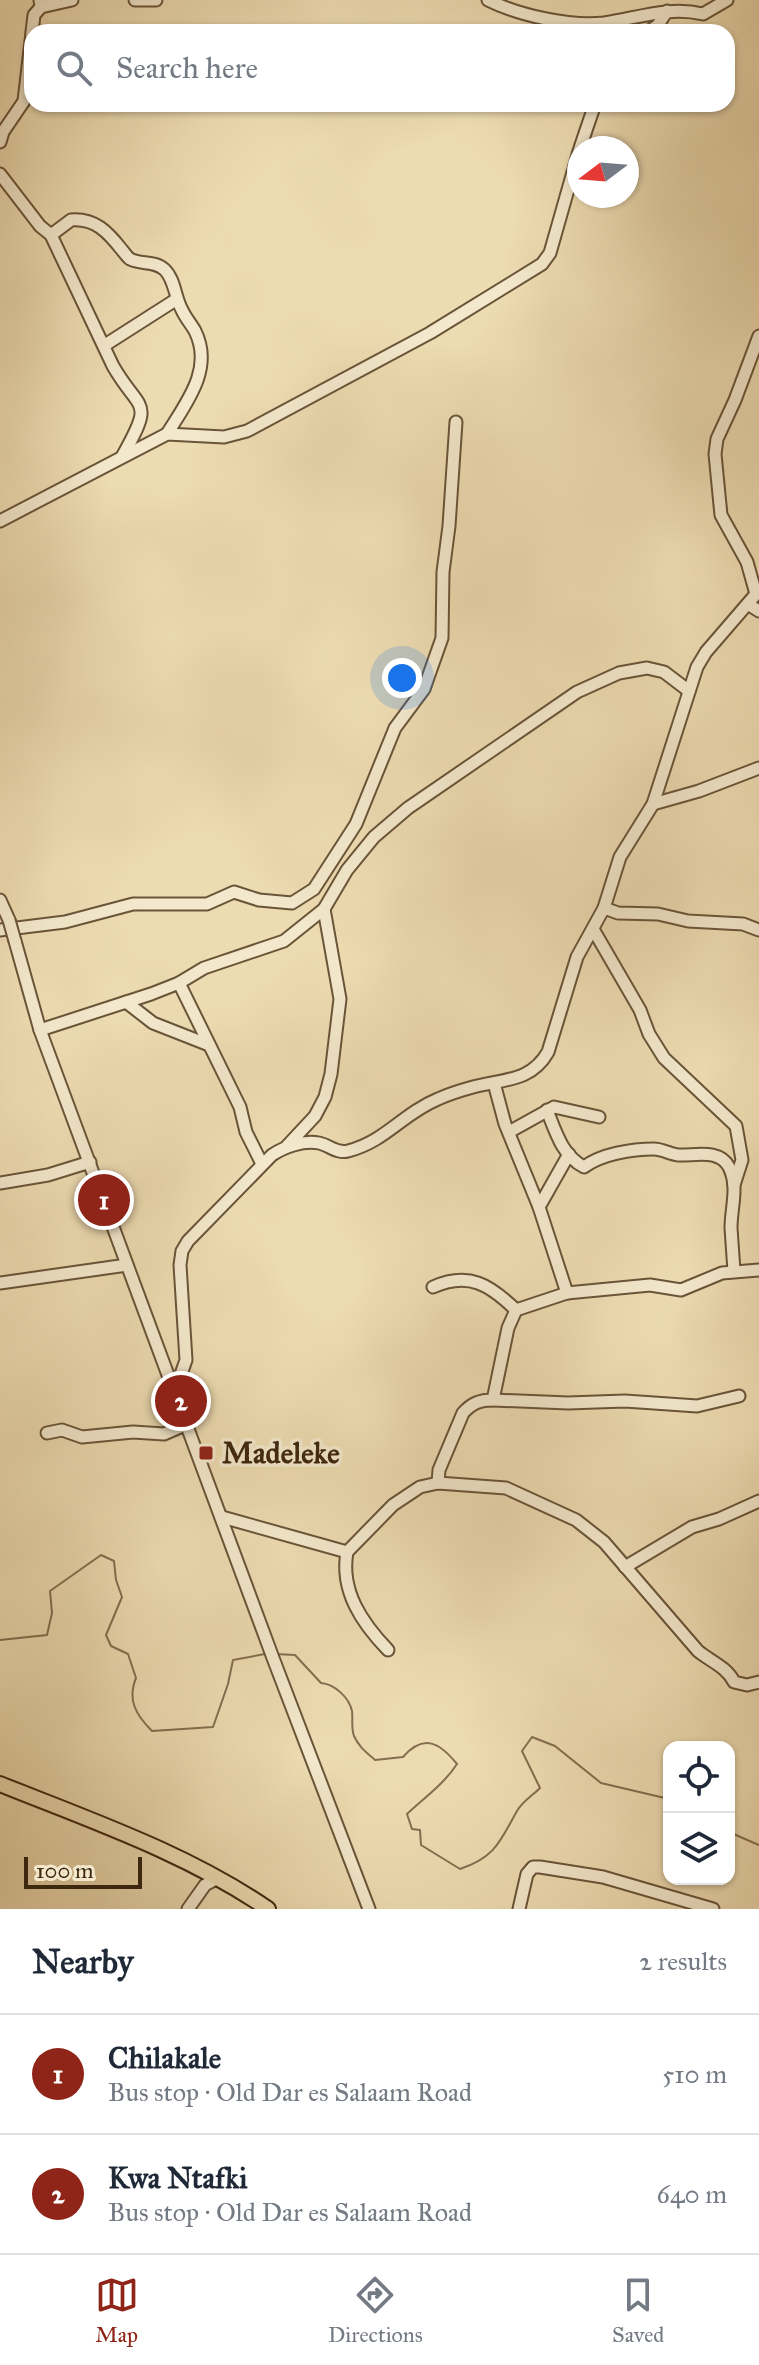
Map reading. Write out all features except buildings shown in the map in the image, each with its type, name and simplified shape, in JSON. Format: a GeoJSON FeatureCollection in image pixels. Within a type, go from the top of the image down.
{"type":"FeatureCollection","features":[{"type":"Feature","properties":{"kind":"main road"},"geometry":{"type":"LineString","coordinates":[[0,1784],[160,1848],[218,1878],[268,1909]]}},
{"type":"Feature","properties":{"kind":"street"},"geometry":{"type":"LineString","coordinates":[[33,24],[41,3],[72,0]]}},
{"type":"Feature","properties":{"kind":"street"},"geometry":{"type":"LineString","coordinates":[[135,0],[156,0]]}},
{"type":"Feature","properties":{"kind":"street"},"geometry":{"type":"LineString","coordinates":[[488,0],[512,11],[579,23],[600,23],[667,11],[686,10],[703,14],[727,0]]}},
{"type":"Feature","properties":{"kind":"street"},"geometry":{"type":"LineString","coordinates":[[659,24],[667,11]]}},
{"type":"Feature","properties":{"kind":"street"},"geometry":{"type":"LineString","coordinates":[[0,142],[3,132],[24,101]]}},
{"type":"Feature","properties":{"kind":"street"},"geometry":{"type":"LineString","coordinates":[[584,136],[592,112]]}},
{"type":"Feature","properties":{"kind":"street"},"geometry":{"type":"LineString","coordinates":[[0,174],[51,235],[121,379],[138,399],[142,412],[141,424],[122,457]]}},
{"type":"Feature","properties":{"kind":"street"},"geometry":{"type":"LineString","coordinates":[[0,521],[167,434],[224,437],[247,431],[430,333],[542,264],[550,253],[567,192]]}},
{"type":"Feature","properties":{"kind":"street"},"geometry":{"type":"LineString","coordinates":[[51,235],[71,220],[89,221],[101,227],[130,260],[148,262],[164,269],[170,276],[177,299],[196,333],[201,365],[192,395],[167,434]]}},
{"type":"Feature","properties":{"kind":"street"},"geometry":{"type":"LineString","coordinates":[[105,345],[177,299]]}},
{"type":"Feature","properties":{"kind":"street"},"geometry":{"type":"LineString","coordinates":[[286,1146],[317,1142],[343,1152],[375,1142],[407,1115],[437,1099],[525,1076],[544,1060],[577,957],[604,908],[620,857],[653,804],[703,656],[758,594],[747,562],[720,511],[715,454],[717,439],[759,336]]}},
{"type":"Feature","properties":{"kind":"street"},"geometry":{"type":"LineString","coordinates":[[0,930],[65,922],[133,904],[207,904],[234,892],[259,900],[292,903],[314,889],[356,824],[395,728],[424,689],[442,638],[443,572],[456,422]]}},
{"type":"Feature","properties":{"kind":"street"},"geometry":{"type":"LineString","coordinates":[[748,604],[759,611]]}},
{"type":"Feature","properties":{"kind":"street"},"geometry":{"type":"LineString","coordinates":[[40,1030],[179,983],[204,968],[284,941],[324,909],[347,870],[374,837],[440,785],[570,696],[606,678],[647,668],[664,672],[689,691]]}},
{"type":"Feature","properties":{"kind":"street"},"geometry":{"type":"LineString","coordinates":[[653,804],[759,768]]}},
{"type":"Feature","properties":{"kind":"street"},"geometry":{"type":"LineString","coordinates":[[0,900],[9,920],[40,1030],[369,1909]]}},
{"type":"Feature","properties":{"kind":"street"},"geometry":{"type":"LineString","coordinates":[[604,908],[618,913],[658,914],[688,921],[743,924],[759,930]]}},
{"type":"Feature","properties":{"kind":"street"},"geometry":{"type":"LineString","coordinates":[[172,1384],[180,1377],[186,1360],[180,1265],[182,1251],[262,1164],[286,1146],[315,1116],[325,1097],[331,1074],[340,999],[324,909]]}},
{"type":"Feature","properties":{"kind":"street"},"geometry":{"type":"LineString","coordinates":[[593,929],[664,1058],[736,1126],[742,1160],[734,1185],[731,1226],[734,1271]]}},
{"type":"Feature","properties":{"kind":"street"},"geometry":{"type":"LineString","coordinates":[[179,983],[240,1107],[246,1132],[262,1164]]}},
{"type":"Feature","properties":{"kind":"street"},"geometry":{"type":"LineString","coordinates":[[126,1002],[153,1023],[209,1045]]}},
{"type":"Feature","properties":{"kind":"street"},"geometry":{"type":"LineString","coordinates":[[494,1083],[567,1293]]}},
{"type":"Feature","properties":{"kind":"street"},"geometry":{"type":"LineString","coordinates":[[509,1132],[554,1107],[599,1117]]}},
{"type":"Feature","properties":{"kind":"street"},"geometry":{"type":"LineString","coordinates":[[547,1110],[563,1149],[573,1161],[584,1167],[604,1157],[655,1149],[678,1155],[698,1153],[726,1163],[734,1185]]}},
{"type":"Feature","properties":{"kind":"street"},"geometry":{"type":"LineString","coordinates":[[539,1207],[569,1154]]}},
{"type":"Feature","properties":{"kind":"street"},"geometry":{"type":"LineString","coordinates":[[0,1183],[48,1175],[90,1162]]}},
{"type":"Feature","properties":{"kind":"street"},"geometry":{"type":"LineString","coordinates":[[0,1283],[127,1265]]}},
{"type":"Feature","properties":{"kind":"street"},"geometry":{"type":"LineString","coordinates":[[493,1400],[508,1328],[516,1310],[567,1293],[650,1285],[681,1290],[734,1271],[759,1270]]}},
{"type":"Feature","properties":{"kind":"street"},"geometry":{"type":"LineString","coordinates":[[433,1287],[454,1279],[474,1282],[492,1289],[516,1310]]}},
{"type":"Feature","properties":{"kind":"street"},"geometry":{"type":"LineString","coordinates":[[438,1483],[439,1470],[463,1413],[482,1400],[625,1401],[697,1406],[739,1396]]}},
{"type":"Feature","properties":{"kind":"street"},"geometry":{"type":"LineString","coordinates":[[47,1433],[62,1430],[82,1437],[133,1432],[164,1434],[187,1424]]}},
{"type":"Feature","properties":{"kind":"street"},"geometry":{"type":"LineString","coordinates":[[388,1650],[370,1632],[349,1591],[345,1565],[347,1552],[393,1505],[420,1487],[438,1483],[506,1488],[576,1520],[604,1542],[698,1651],[729,1672],[734,1682],[753,1684],[759,1696]]}},
{"type":"Feature","properties":{"kind":"street"},"geometry":{"type":"LineString","coordinates":[[625,1567],[692,1527],[759,1501]]}},
{"type":"Feature","properties":{"kind":"street"},"geometry":{"type":"LineString","coordinates":[[222,1517],[347,1552]]}},
{"type":"Feature","properties":{"kind":"street"},"geometry":{"type":"LineString","coordinates":[[519,1909],[527,1874],[533,1867],[540,1867],[603,1877],[713,1909]]}},
{"type":"Feature","properties":{"kind":"street"},"geometry":{"type":"LineString","coordinates":[[188,1909],[205,1885],[218,1878]]}},
{"type":"Feature","properties":{"kind":"waterway"},"geometry":{"type":"LineString","coordinates":[[0,1640],[47,1635],[52,1613],[50,1591],[101,1555],[114,1561],[122,1597],[106,1635],[111,1646],[128,1654],[136,1678],[132,1693],[135,1707],[152,1731],[213,1727],[233,1660],[265,1654]]}},
{"type":"Feature","properties":{"kind":"waterway"},"geometry":{"type":"LineString","coordinates":[[275,1654],[295,1655],[321,1683],[344,1696],[352,1711],[354,1736],[375,1760],[403,1757],[425,1743],[438,1746],[457,1764],[407,1814],[412,1829],[420,1830],[421,1845],[460,1869],[482,1859],[496,1847],[519,1808],[540,1788],[522,1751],[532,1737],[555,1746],[601,1783],[663,1798]]}},
{"type":"Feature","properties":{"kind":"waterway"},"geometry":{"type":"LineString","coordinates":[[735,1835],[759,1845]]}},
{"type":"Feature","properties":{"kind":"place","name":"Chilakale"},"geometry":{"type":"Point","coordinates":[104,1200]}},
{"type":"Feature","properties":{"kind":"place","name":"Kwa Ntafki"},"geometry":{"type":"Point","coordinates":[181,1401]}},
{"type":"Feature","properties":{"kind":"place","name":"Madeleke"},"geometry":{"type":"Point","coordinates":[206,1453]}}]}
